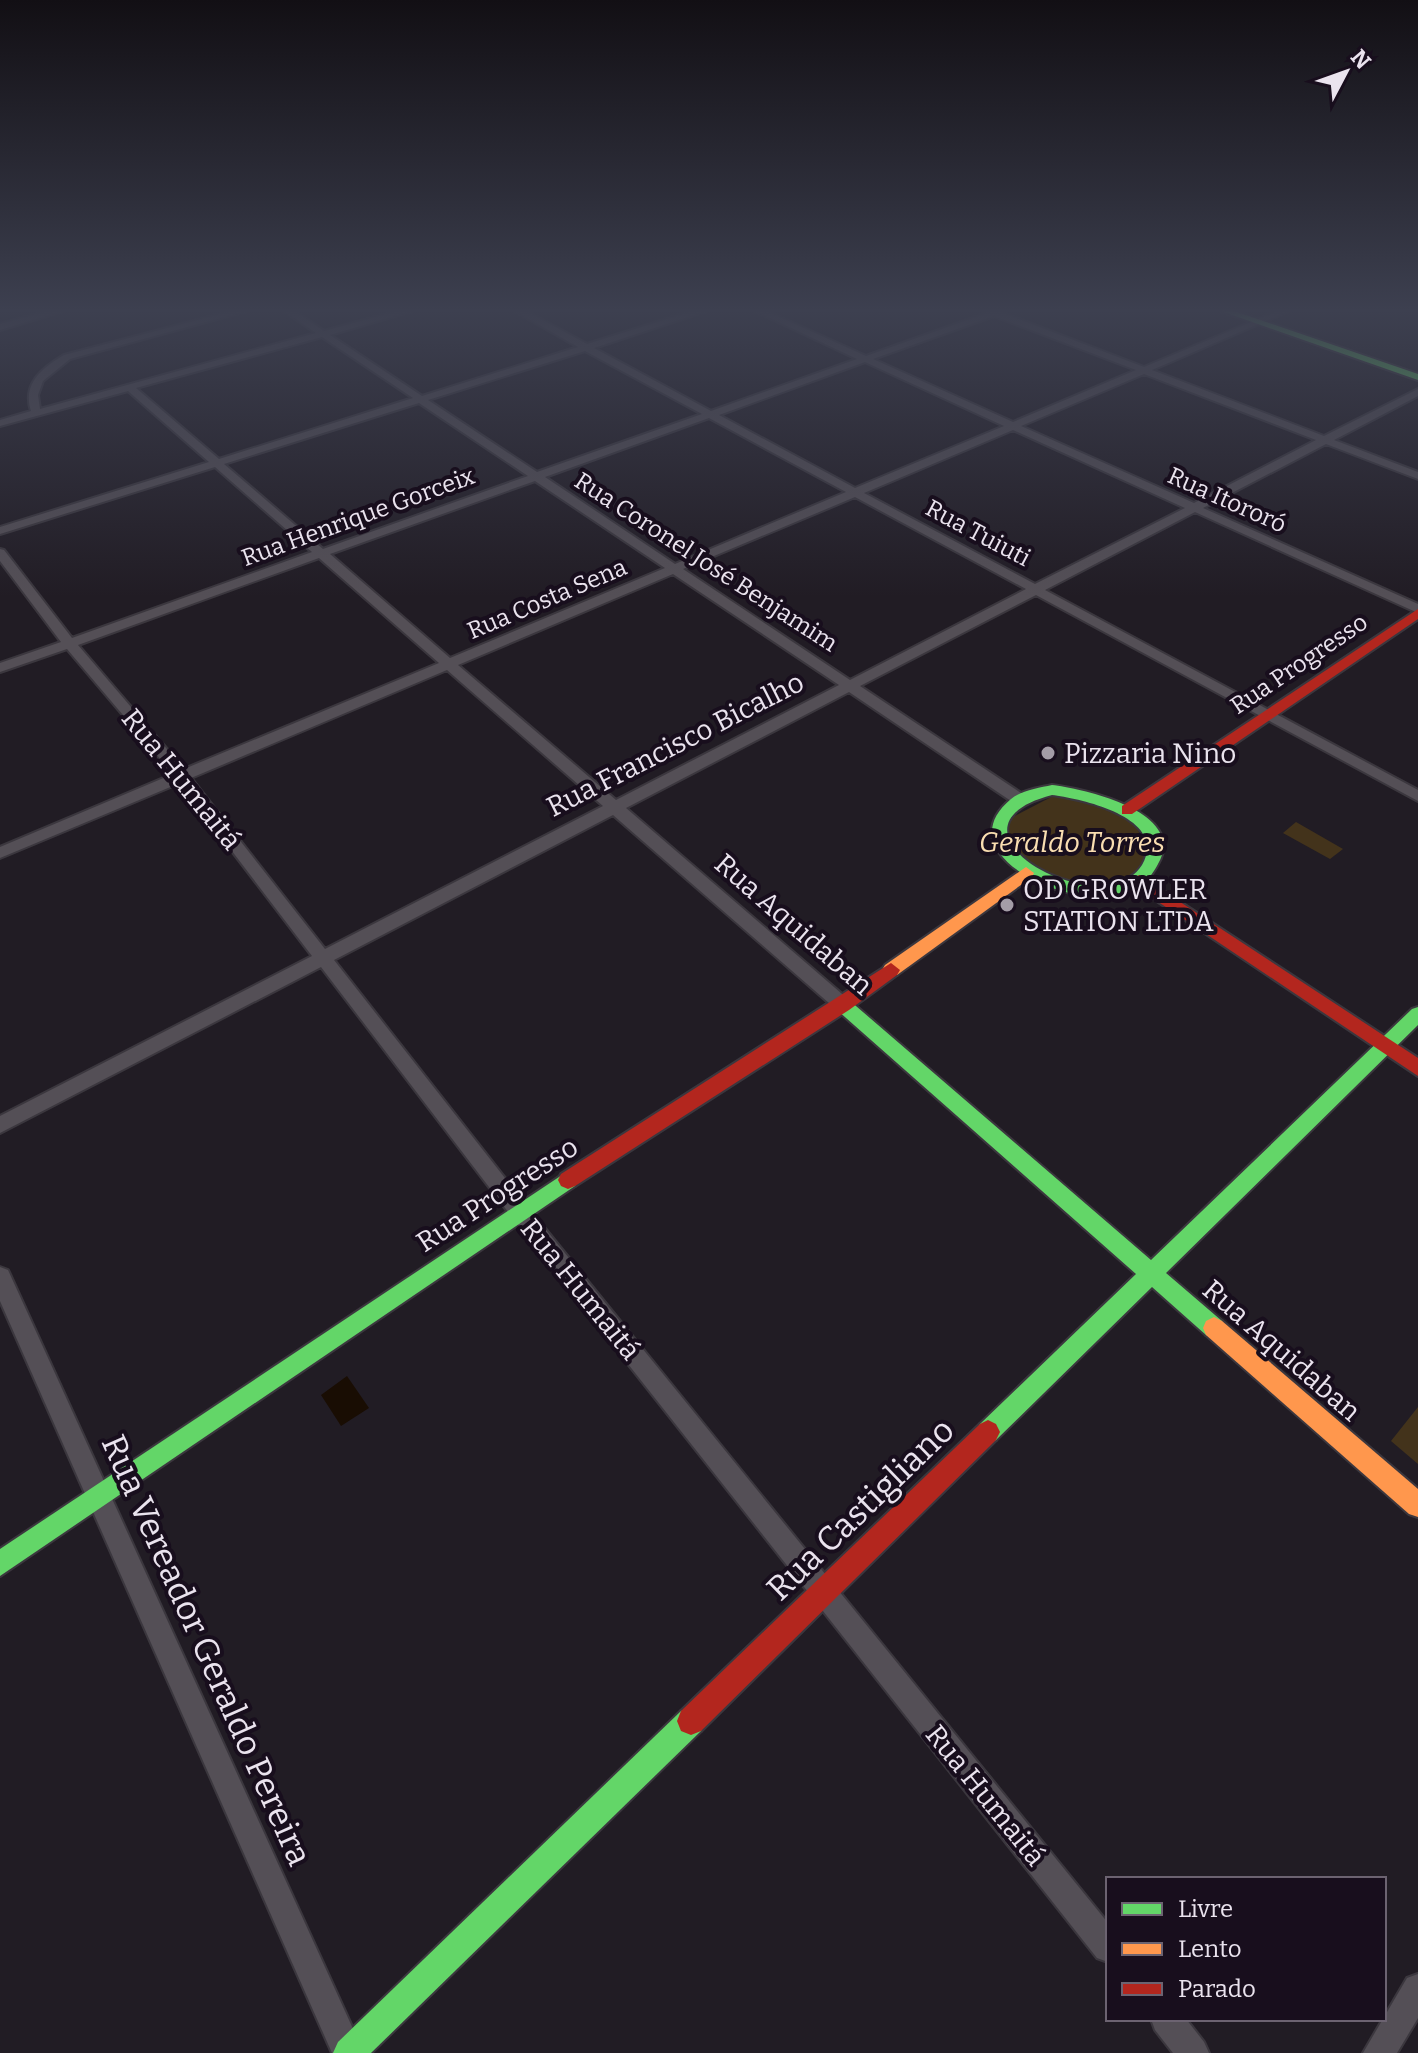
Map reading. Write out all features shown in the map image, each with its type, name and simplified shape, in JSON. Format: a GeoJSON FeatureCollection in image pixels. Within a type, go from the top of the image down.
{"type":"FeatureCollection","features":[{"type":"Feature","properties":{"kind":"street"},"geometry":{"type":"LineString","coordinates":[[35,406],[37,413]]}},
{"type":"Feature","properties":{"kind":"street"},"geometry":{"type":"LineString","coordinates":[[0,423],[64,406]]}},
{"type":"Feature","properties":{"kind":"street","name":"Rua Aquidaban"},"geometry":{"type":"LineString","coordinates":[[151,406],[1418,1505]]}},
{"type":"Feature","properties":{"kind":"street"},"geometry":{"type":"LineString","coordinates":[[0,531],[399,406]]}},
{"type":"Feature","properties":{"kind":"street","name":"Rua Coronel José Benjamim"},"geometry":{"type":"LineString","coordinates":[[427,406],[1019,799]]}},
{"type":"Feature","properties":{"kind":"street","name":"Rua Tuiuti"},"geometry":{"type":"LineString","coordinates":[[693,406],[1418,796]]}},
{"type":"Feature","properties":{"kind":"street","name":"Rua Henrique Gorceix"},"geometry":{"type":"LineString","coordinates":[[0,668],[739,406]]}},
{"type":"Feature","properties":{"kind":"street","name":"Rua Itororó"},"geometry":{"type":"LineString","coordinates":[[969,406],[1418,611]]}},
{"type":"Feature","properties":{"kind":"street","name":"Rua Costa Sena"},"geometry":{"type":"LineString","coordinates":[[0,853],[1063,406]]}},
{"type":"Feature","properties":{"kind":"street"},"geometry":{"type":"LineString","coordinates":[[1237,406],[1418,476]]}},
{"type":"Feature","properties":{"kind":"street","name":"Rua Francisco Bicalho"},"geometry":{"type":"LineString","coordinates":[[0,1125],[1392,406]]}},
{"type":"Feature","properties":{"kind":"street","name":"Rua Humaitá"},"geometry":{"type":"LineString","coordinates":[[0,553],[70,644],[182,776],[519,1211],[1106,1945]]}},
{"type":"Feature","properties":{"kind":"street","name":"Rua Progresso"},"geometry":{"type":"LineString","coordinates":[[1127,810],[1418,611]]}},
{"type":"Feature","properties":{"kind":"street"},"geometry":{"type":"LineString","coordinates":[[1072,790],[1101,797],[1127,810],[1149,832],[1154,846],[1154,860],[1139,881],[1121,890],[1082,893],[1042,883],[1012,861],[999,833],[1000,820],[1019,799],[1034,793],[1072,790]]}},
{"type":"Feature","properties":{"kind":"street","name":"Rua Progresso"},"geometry":{"type":"LineString","coordinates":[[0,1564],[519,1211],[843,1005],[1026,873]]}},
{"type":"Feature","properties":{"kind":"street"},"geometry":{"type":"LineString","coordinates":[[1139,881],[1418,1068]]}},
{"type":"Feature","properties":{"kind":"street","name":"Rua Castigliano"},"geometry":{"type":"LineString","coordinates":[[348,2053],[1418,1014]]}},
{"type":"Feature","properties":{"kind":"street","name":"Rua Vereador Geraldo Pereira"},"geometry":{"type":"LineString","coordinates":[[0,1277],[348,2053]]}},
{"type":"Feature","properties":{"kind":"street"},"geometry":{"type":"LineString","coordinates":[[1379,2053],[1418,1989]]}},
{"type":"Feature","properties":{"kind":"street"},"geometry":{"type":"LineString","coordinates":[[1168,2021],[1193,2053]]}},
{"type":"Feature","properties":{"kind":"green space","name":"Geraldo Torres"},"geometry":{"type":"Polygon","coordinates":[[[1055,795],[1090,797],[1135,822],[1148,855],[1135,877],[1092,892],[1013,861],[1005,821],[1055,795]]]}},
{"type":"Feature","properties":{"kind":"green space"},"geometry":{"type":"Polygon","coordinates":[[[1296,822],[1343,849],[1330,859],[1283,833],[1296,822]]]}},
{"type":"Feature","properties":{"kind":"green space"},"geometry":{"type":"Polygon","coordinates":[[[1418,1407],[1418,1464],[1391,1441],[1418,1407]]]}},
{"type":"Feature","properties":{"kind":"shaded area"},"geometry":{"type":"Polygon","coordinates":[[[347,1376],[369,1408],[341,1426],[321,1395],[347,1376]]]}},
{"type":"Feature","properties":{"kind":"traffic: fast"},"geometry":{"type":"LineString","coordinates":[[1052,790],[1110,804],[1130,813],[1145,825],[1154,840],[1154,857],[1143,877],[1118,889],[1090,892],[1060,886],[1034,874],[1013,858],[1001,840],[1001,820],[1017,802],[1052,790]]}},
{"type":"Feature","properties":{"kind":"traffic: fast"},"geometry":{"type":"LineString","coordinates":[[843,1005],[1214,1328]]}},
{"type":"Feature","properties":{"kind":"traffic: fast"},"geometry":{"type":"LineString","coordinates":[[988,1432],[1418,1014]]}},
{"type":"Feature","properties":{"kind":"traffic: fast"},"geometry":{"type":"LineString","coordinates":[[0,1564],[568,1180]]}},
{"type":"Feature","properties":{"kind":"traffic: fast"},"geometry":{"type":"LineString","coordinates":[[349,2053],[691,1721]]}},
{"type":"Feature","properties":{"kind":"traffic: slow"},"geometry":{"type":"LineString","coordinates":[[891,970],[1026,873]]}},
{"type":"Feature","properties":{"kind":"traffic: slow"},"geometry":{"type":"LineString","coordinates":[[1214,1328],[1418,1505]]}},
{"type":"Feature","properties":{"kind":"traffic: jam"},"geometry":{"type":"LineString","coordinates":[[1127,810],[1418,613]]}},
{"type":"Feature","properties":{"kind":"traffic: jam"},"geometry":{"type":"LineString","coordinates":[[1139,881],[1418,1068]]}},
{"type":"Feature","properties":{"kind":"traffic: jam"},"geometry":{"type":"LineString","coordinates":[[568,1180],[843,1005],[891,970]]}},
{"type":"Feature","properties":{"kind":"traffic: jam"},"geometry":{"type":"LineString","coordinates":[[691,1721],[988,1432]]}},
{"type":"Feature","properties":{"kind":"place","name":"Pizzaria Nino"},"geometry":{"type":"Point","coordinates":[1048,753]}},
{"type":"Feature","properties":{"kind":"place","name":"OD GROWLER STATION LTDA"},"geometry":{"type":"Point","coordinates":[1007,905]}}]}
